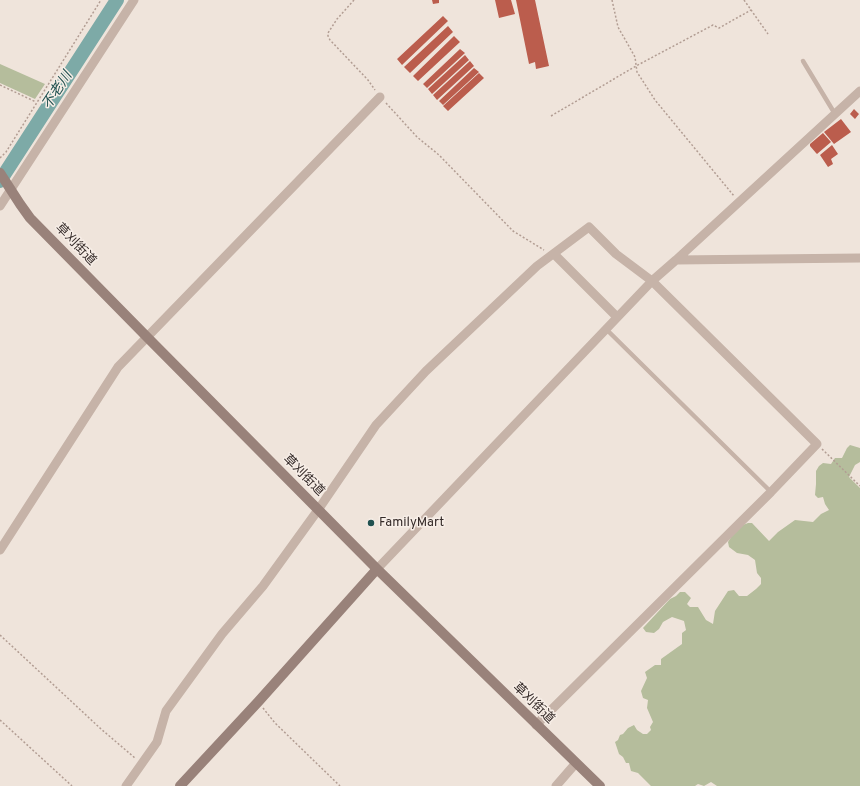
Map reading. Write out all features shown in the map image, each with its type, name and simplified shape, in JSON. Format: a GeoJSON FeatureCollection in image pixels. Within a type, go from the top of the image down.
{"type":"FeatureCollection","features":[{"type":"Feature","properties":{"kind":"street"},"geometry":{"type":"LineString","coordinates":[[0,206],[9,187],[134,0]]}},
{"type":"Feature","properties":{"kind":"street"},"geometry":{"type":"LineString","coordinates":[[180,786],[377,570],[652,281],[860,91]]}},
{"type":"Feature","properties":{"kind":"street"},"geometry":{"type":"LineString","coordinates":[[0,550],[118,367],[380,97]]}},
{"type":"Feature","properties":{"kind":"street","name":"草刈街道"},"geometry":{"type":"LineString","coordinates":[[0,172],[30,218],[377,570],[600,786]]}},
{"type":"Feature","properties":{"kind":"street"},"geometry":{"type":"LineString","coordinates":[[126,786],[157,742],[166,711],[222,634],[263,586],[318,510],[376,425],[426,371],[537,266],[589,227],[616,254],[652,281],[816,444],[771,492],[536,725]]}},
{"type":"Feature","properties":{"kind":"street"},"geometry":{"type":"LineString","coordinates":[[553,254],[617,318]]}},
{"type":"Feature","properties":{"kind":"street"},"geometry":{"type":"LineString","coordinates":[[676,260],[860,258]]}},
{"type":"Feature","properties":{"kind":"street"},"geometry":{"type":"LineString","coordinates":[[556,786],[576,763]]}},
{"type":"Feature","properties":{"kind":"lane"},"geometry":{"type":"LineString","coordinates":[[803,61],[835,114]]}},
{"type":"Feature","properties":{"kind":"lane"},"geometry":{"type":"LineString","coordinates":[[606,329],[771,492]]}},
{"type":"Feature","properties":{"kind":"path"},"geometry":{"type":"LineString","coordinates":[[0,158],[6,152],[101,0]]}},
{"type":"Feature","properties":{"kind":"path"},"geometry":{"type":"LineString","coordinates":[[354,0],[328,33],[330,40],[368,80],[380,97],[417,137],[439,155],[513,230],[553,254]]}},
{"type":"Feature","properties":{"kind":"path"},"geometry":{"type":"LineString","coordinates":[[612,0],[618,27],[635,57],[637,72],[655,100],[739,202]]}},
{"type":"Feature","properties":{"kind":"path"},"geometry":{"type":"LineString","coordinates":[[744,0],[768,34]]}},
{"type":"Feature","properties":{"kind":"path"},"geometry":{"type":"LineString","coordinates":[[551,116],[636,66],[712,25],[719,28],[751,10]]}},
{"type":"Feature","properties":{"kind":"path"},"geometry":{"type":"LineString","coordinates":[[0,85],[37,102]]}},
{"type":"Feature","properties":{"kind":"path"},"geometry":{"type":"LineString","coordinates":[[816,444],[860,486]]}},
{"type":"Feature","properties":{"kind":"path"},"geometry":{"type":"LineString","coordinates":[[0,635],[101,729],[142,763]]}},
{"type":"Feature","properties":{"kind":"path"},"geometry":{"type":"LineString","coordinates":[[258,702],[275,723],[340,786]]}},
{"type":"Feature","properties":{"kind":"path"},"geometry":{"type":"LineString","coordinates":[[0,720],[72,786]]}},
{"type":"Feature","properties":{"kind":"green space"},"geometry":{"type":"Polygon","coordinates":[[[0,64],[45,84],[35,99],[0,83],[0,64]]]}},
{"type":"Feature","properties":{"kind":"green space"},"geometry":{"type":"Polygon","coordinates":[[[850,445],[860,448],[860,462],[855,465],[849,477],[860,488],[860,786],[717,786],[711,782],[704,786],[698,784],[695,786],[651,786],[638,773],[631,771],[629,763],[626,763],[623,757],[619,754],[615,742],[618,740],[620,735],[634,725],[637,730],[643,734],[647,734],[651,730],[650,727],[653,722],[647,708],[648,700],[643,698],[641,691],[647,678],[645,672],[655,665],[661,665],[661,659],[682,644],[682,633],[686,630],[684,621],[672,617],[663,622],[659,629],[654,633],[646,632],[643,628],[670,599],[680,592],[685,592],[691,598],[687,604],[690,607],[698,607],[706,620],[713,624],[715,611],[728,591],[734,590],[739,596],[747,596],[756,589],[761,584],[761,578],[757,573],[755,560],[748,555],[737,553],[729,547],[728,542],[733,534],[743,525],[752,523],[769,541],[778,532],[795,520],[813,522],[821,514],[829,510],[823,497],[818,498],[815,495],[816,471],[823,463],[831,464],[835,458],[842,458],[850,445]]]}},
{"type":"Feature","properties":{"kind":"building"},"geometry":{"type":"Polygon","coordinates":[[[432,0],[439,0],[439,3],[433,4],[432,0]]]}},
{"type":"Feature","properties":{"kind":"building"},"geometry":{"type":"Polygon","coordinates":[[[495,0],[511,0],[515,14],[499,18],[495,0]]]}},
{"type":"Feature","properties":{"kind":"building"},"geometry":{"type":"Polygon","coordinates":[[[516,0],[535,0],[549,66],[536,69],[535,62],[529,64],[516,0]]]}},
{"type":"Feature","properties":{"kind":"building"},"geometry":{"type":"Polygon","coordinates":[[[443,16],[448,21],[402,65],[397,59],[443,16]]]}},
{"type":"Feature","properties":{"kind":"building"},"geometry":{"type":"Polygon","coordinates":[[[448,26],[453,32],[410,73],[404,67],[448,26]]]}},
{"type":"Feature","properties":{"kind":"building"},"geometry":{"type":"Polygon","coordinates":[[[454,36],[460,42],[418,81],[413,76],[454,36]]]}},
{"type":"Feature","properties":{"kind":"building"},"geometry":{"type":"Polygon","coordinates":[[[460,49],[465,53],[427,88],[423,84],[460,49]]]}},
{"type":"Feature","properties":{"kind":"building"},"geometry":{"type":"Polygon","coordinates":[[[465,55],[469,60],[432,94],[428,89],[465,55]]]}},
{"type":"Feature","properties":{"kind":"building"},"geometry":{"type":"Polygon","coordinates":[[[470,61],[474,66],[437,100],[433,95],[470,61]]]}},
{"type":"Feature","properties":{"kind":"building"},"geometry":{"type":"Polygon","coordinates":[[[474,68],[479,72],[443,105],[439,101],[474,68]]]}},
{"type":"Feature","properties":{"kind":"building"},"geometry":{"type":"Polygon","coordinates":[[[479,73],[484,78],[448,111],[443,106],[479,73]]]}},
{"type":"Feature","properties":{"kind":"building"},"geometry":{"type":"Polygon","coordinates":[[[854,109],[859,114],[855,119],[850,114],[854,109]]]}},
{"type":"Feature","properties":{"kind":"building"},"geometry":{"type":"Polygon","coordinates":[[[841,119],[851,132],[834,144],[824,132],[841,119]]]}},
{"type":"Feature","properties":{"kind":"building"},"geometry":{"type":"Polygon","coordinates":[[[823,133],[831,142],[817,154],[810,144],[823,133]]]}},
{"type":"Feature","properties":{"kind":"building"},"geometry":{"type":"Polygon","coordinates":[[[832,145],[838,154],[831,159],[833,164],[828,167],[820,155],[832,145]]]}},
{"type":"Feature","properties":{"kind":"waterway","name":"不老川"},"geometry":{"type":"LineString","coordinates":[[0,181],[117,0]]}},
{"type":"Feature","properties":{"kind":"place","name":"FamilyMart"},"geometry":{"type":"Point","coordinates":[371,523]}}]}
